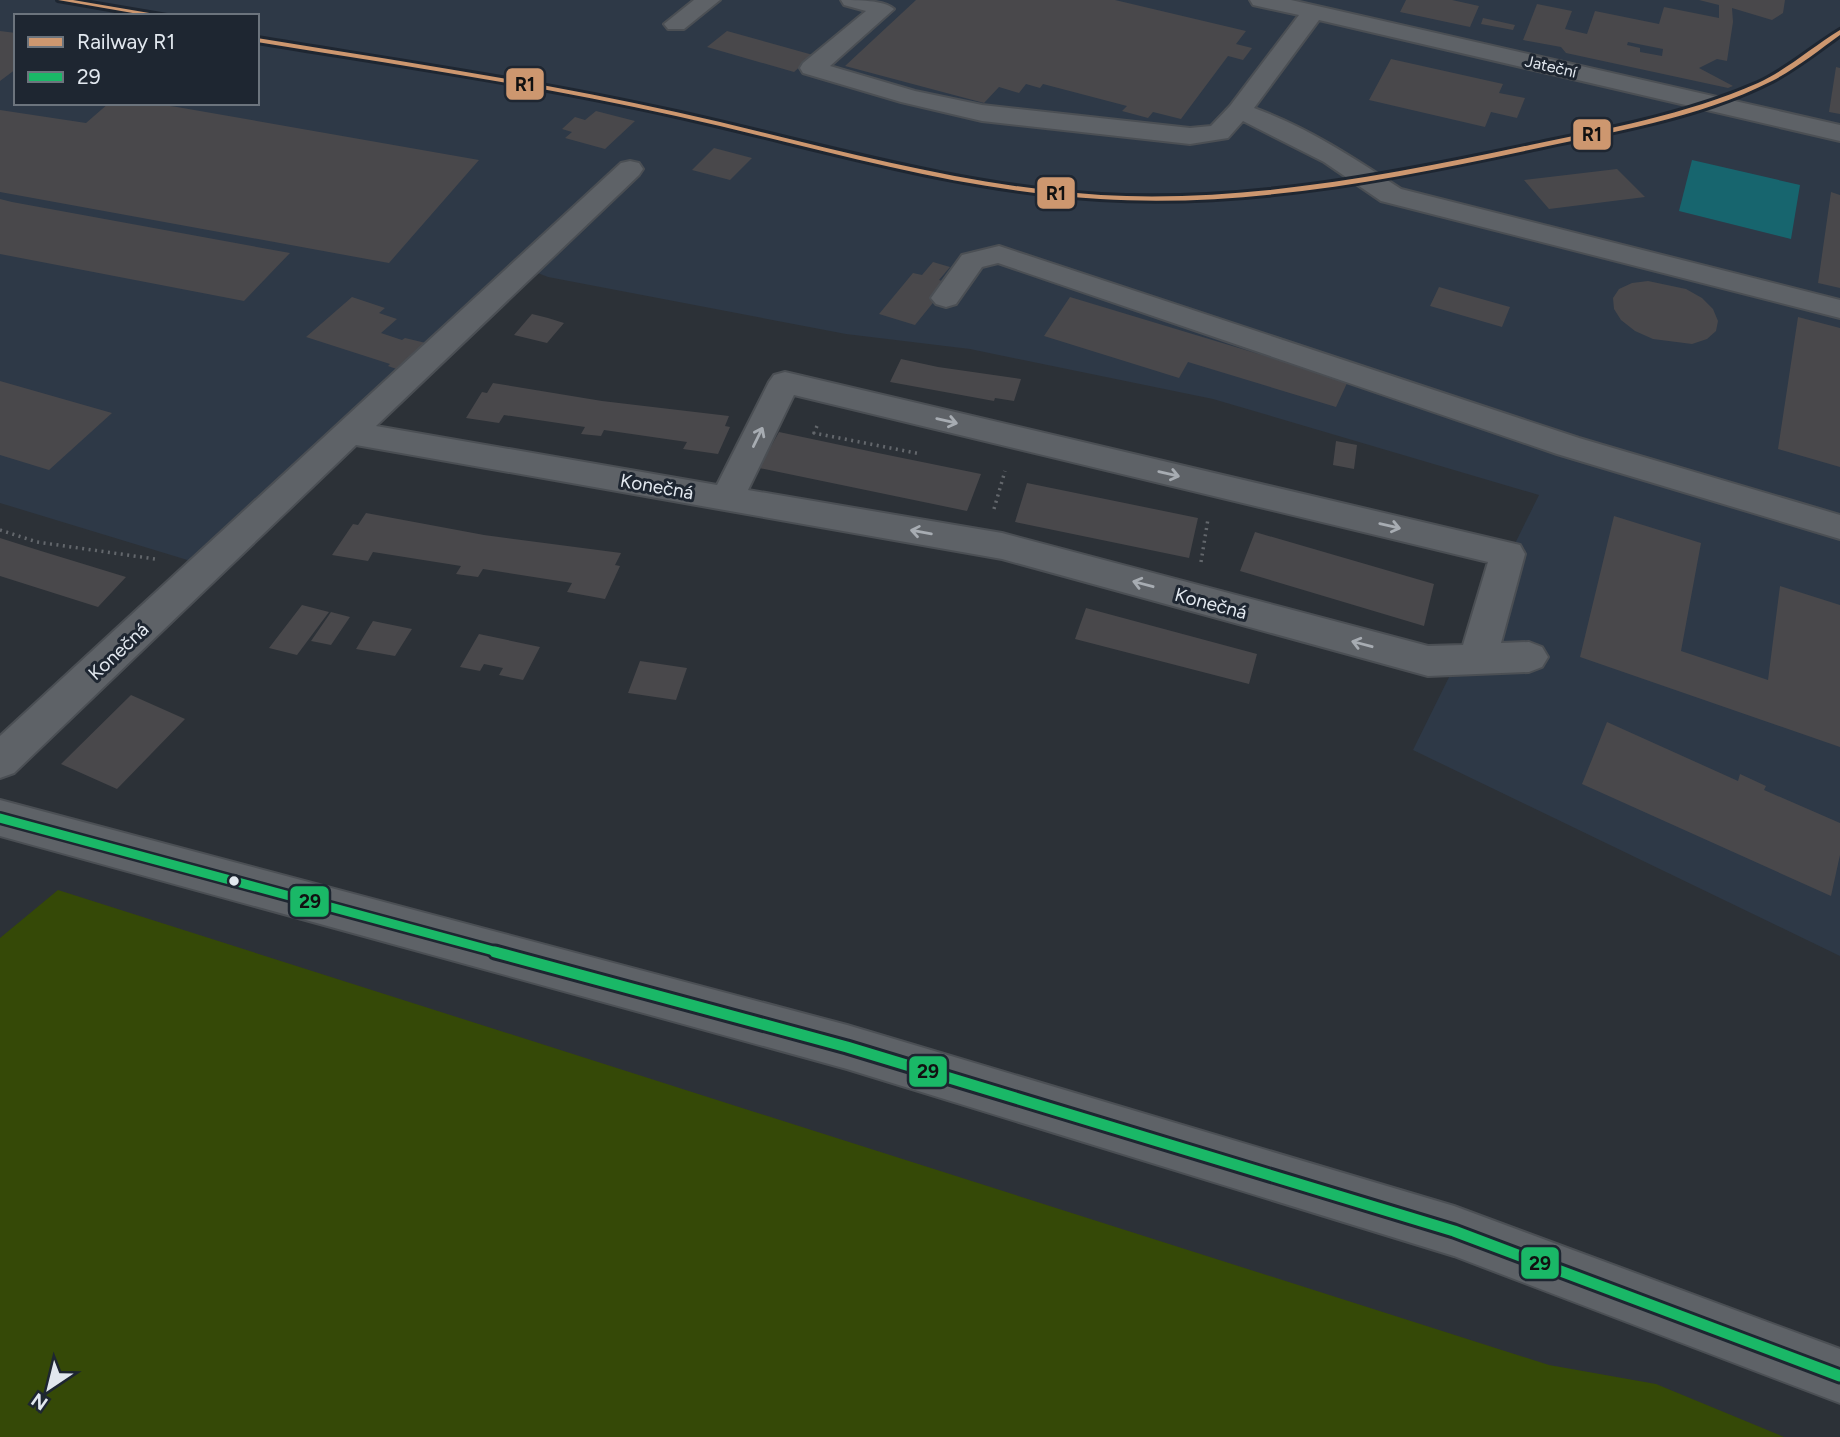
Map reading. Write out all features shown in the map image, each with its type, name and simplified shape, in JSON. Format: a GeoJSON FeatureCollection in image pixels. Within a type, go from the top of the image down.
{"type":"FeatureCollection","features":[{"type":"Feature","properties":{"kind":"street"},"geometry":{"type":"LineString","coordinates":[[676,24],[709,0]]}},
{"type":"Feature","properties":{"kind":"street"},"geometry":{"type":"LineString","coordinates":[[852,0],[888,4]]}},
{"type":"Feature","properties":{"kind":"street","name":"Jateční"},"geometry":{"type":"LineString","coordinates":[[1261,0],[1300,6],[1840,133]]}},
{"type":"Feature","properties":{"kind":"street"},"geometry":{"type":"LineString","coordinates":[[888,4],[812,68],[911,97],[982,113],[1190,136],[1219,133],[1239,111],[1300,6]]}},
{"type":"Feature","properties":{"kind":"street"},"geometry":{"type":"LineString","coordinates":[[1239,111],[1269,122],[1333,156],[1391,195],[1840,309]]}},
{"type":"Feature","properties":{"kind":"street"},"geometry":{"type":"LineString","coordinates":[[350,433],[630,169]]}},
{"type":"Feature","properties":{"kind":"street"},"geometry":{"type":"LineString","coordinates":[[947,298],[972,261],[999,254],[1568,446],[1840,527]]}},
{"type":"Feature","properties":{"kind":"street"},"geometry":{"type":"LineString","coordinates":[[735,499],[785,382],[1508,554],[1478,657]]}},
{"type":"Feature","properties":{"kind":"street","name":"Konečná"},"geometry":{"type":"LineString","coordinates":[[0,761],[350,433],[1002,546],[1428,661],[1529,657]]}},
{"type":"Feature","properties":{"kind":"street"},"geometry":{"type":"LineString","coordinates":[[0,818],[860,1051],[1454,1231],[1840,1376]]}},
{"type":"Feature","properties":{"kind":"path"},"geometry":{"type":"LineString","coordinates":[[818,423],[814,433],[929,456]]}},
{"type":"Feature","properties":{"kind":"path"},"geometry":{"type":"LineString","coordinates":[[991,518],[1006,471],[993,469]]}},
{"type":"Feature","properties":{"kind":"path"},"geometry":{"type":"LineString","coordinates":[[1201,565],[1208,516]]}},
{"type":"Feature","properties":{"kind":"path"},"geometry":{"type":"LineString","coordinates":[[0,530],[37,541],[153,559],[226,549]]}},
{"type":"Feature","properties":{"kind":"shaded area"},"geometry":{"type":"Polygon","coordinates":[[[0,0],[1840,0],[1840,956],[1413,750],[1539,495],[1213,399],[970,349],[846,334],[548,277],[512,263],[194,562],[0,503],[0,0]]]}},
{"type":"Feature","properties":{"kind":"green space"},"geometry":{"type":"Polygon","coordinates":[[[58,890],[1549,1365],[1656,1384],[1784,1437],[0,1437],[0,938],[58,890]]]}},
{"type":"Feature","properties":{"kind":"water"},"geometry":{"type":"Polygon","coordinates":[[[1692,160],[1800,185],[1791,239],[1679,211],[1692,160]]]}},
{"type":"Feature","properties":{"kind":"building"},"geometry":{"type":"Polygon","coordinates":[[[916,0],[1115,0],[1246,31],[1236,44],[1252,48],[1243,60],[1228,56],[1181,119],[1153,112],[1148,118],[1122,111],[1127,106],[1043,84],[1040,88],[1026,84],[1019,93],[999,87],[984,103],[845,66],[916,0]]]}},
{"type":"Feature","properties":{"kind":"building"},"geometry":{"type":"Polygon","coordinates":[[[1406,0],[1452,0],[1479,6],[1470,27],[1400,12],[1406,0]]]}},
{"type":"Feature","properties":{"kind":"building"},"geometry":{"type":"Polygon","coordinates":[[[1699,0],[1785,0],[1783,13],[1772,20],[1732,8],[1733,22],[1727,61],[1717,59],[1699,68],[1733,86],[1728,88],[1566,53],[1561,47],[1523,40],[1537,4],[1572,11],[1565,29],[1587,34],[1595,11],[1659,24],[1664,7],[1719,18],[1719,5],[1699,0]],[[1628,42],[1627,45],[1640,48],[1640,52],[1662,56],[1663,49],[1628,42]]]}},
{"type":"Feature","properties":{"kind":"building"},"geometry":{"type":"Polygon","coordinates":[[[1483,18],[1515,25],[1513,30],[1481,24],[1483,18]]]}},
{"type":"Feature","properties":{"kind":"building"},"geometry":{"type":"Polygon","coordinates":[[[0,31],[14,33],[14,70],[0,81],[0,31]]]}},
{"type":"Feature","properties":{"kind":"building"},"geometry":{"type":"Polygon","coordinates":[[[727,31],[813,55],[794,72],[707,47],[727,31]]]}},
{"type":"Feature","properties":{"kind":"building"},"geometry":{"type":"Polygon","coordinates":[[[1391,59],[1503,84],[1499,93],[1525,98],[1517,118],[1491,112],[1485,127],[1369,100],[1391,59]]]}},
{"type":"Feature","properties":{"kind":"building"},"geometry":{"type":"Polygon","coordinates":[[[1836,67],[1840,68],[1840,114],[1829,112],[1836,67]]]}},
{"type":"Feature","properties":{"kind":"building"},"geometry":{"type":"Polygon","coordinates":[[[107,105],[164,105],[479,160],[389,263],[0,192],[0,110],[86,123],[107,105]]]}},
{"type":"Feature","properties":{"kind":"building"},"geometry":{"type":"Polygon","coordinates":[[[596,111],[635,121],[605,149],[565,138],[572,132],[562,129],[575,117],[585,120],[596,111]]]}},
{"type":"Feature","properties":{"kind":"building"},"geometry":{"type":"Polygon","coordinates":[[[714,148],[752,158],[730,180],[692,170],[714,148]]]}},
{"type":"Feature","properties":{"kind":"building"},"geometry":{"type":"Polygon","coordinates":[[[1617,169],[1645,197],[1549,209],[1524,180],[1617,169]]]}},
{"type":"Feature","properties":{"kind":"building"},"geometry":{"type":"Polygon","coordinates":[[[1831,192],[1840,195],[1840,288],[1818,283],[1831,192]]]}},
{"type":"Feature","properties":{"kind":"building"},"geometry":{"type":"Polygon","coordinates":[[[0,199],[290,253],[244,301],[0,254],[0,199]]]}},
{"type":"Feature","properties":{"kind":"building"},"geometry":{"type":"Polygon","coordinates":[[[933,262],[950,267],[939,280],[949,283],[915,325],[879,314],[913,273],[922,275],[933,262]]]}},
{"type":"Feature","properties":{"kind":"building"},"geometry":{"type":"Polygon","coordinates":[[[1648,281],[1686,289],[1702,298],[1713,309],[1718,321],[1716,331],[1707,339],[1692,344],[1653,339],[1635,331],[1621,320],[1614,309],[1613,298],[1619,289],[1632,283],[1648,281]]]}},
{"type":"Feature","properties":{"kind":"building"},"geometry":{"type":"Polygon","coordinates":[[[1439,287],[1510,307],[1502,327],[1430,306],[1439,287]]]}},
{"type":"Feature","properties":{"kind":"building"},"geometry":{"type":"Polygon","coordinates":[[[352,297],[385,308],[379,313],[397,319],[381,333],[402,340],[405,338],[430,344],[402,371],[388,366],[390,364],[306,337],[352,297]]]}},
{"type":"Feature","properties":{"kind":"building"},"geometry":{"type":"Polygon","coordinates":[[[1070,297],[1348,381],[1336,407],[1188,362],[1179,378],[1044,336],[1070,297]]]}},
{"type":"Feature","properties":{"kind":"building"},"geometry":{"type":"Polygon","coordinates":[[[532,314],[564,323],[547,343],[514,335],[532,314]]]}},
{"type":"Feature","properties":{"kind":"building"},"geometry":{"type":"Polygon","coordinates":[[[1798,317],[1840,328],[1840,467],[1778,449],[1798,317]]]}},
{"type":"Feature","properties":{"kind":"building"},"geometry":{"type":"Polygon","coordinates":[[[901,359],[1021,379],[1014,401],[995,398],[994,401],[890,382],[901,359]]]}},
{"type":"Feature","properties":{"kind":"building"},"geometry":{"type":"Polygon","coordinates":[[[0,381],[112,413],[49,470],[0,455],[0,381]]]}},
{"type":"Feature","properties":{"kind":"building"},"geometry":{"type":"Polygon","coordinates":[[[493,383],[602,401],[729,416],[725,426],[730,427],[718,454],[683,449],[687,442],[604,430],[601,436],[581,434],[585,427],[504,415],[499,423],[466,418],[482,392],[487,393],[493,383]]]}},
{"type":"Feature","properties":{"kind":"building"},"geometry":{"type":"Polygon","coordinates":[[[779,432],[981,474],[967,511],[759,468],[779,432]]]}},
{"type":"Feature","properties":{"kind":"building"},"geometry":{"type":"Polygon","coordinates":[[[1336,441],[1357,445],[1354,469],[1333,465],[1336,441]]]}},
{"type":"Feature","properties":{"kind":"building"},"geometry":{"type":"Polygon","coordinates":[[[1027,483],[1198,518],[1189,558],[1015,522],[1027,483]]]}},
{"type":"Feature","properties":{"kind":"building"},"geometry":{"type":"Polygon","coordinates":[[[366,513],[484,535],[621,553],[615,565],[620,566],[605,599],[567,592],[572,583],[483,569],[478,577],[456,574],[461,566],[373,552],[368,561],[332,555],[353,524],[358,525],[366,513]]]}},
{"type":"Feature","properties":{"kind":"building"},"geometry":{"type":"Polygon","coordinates":[[[1614,516],[1701,543],[1681,651],[1768,680],[1780,586],[1840,605],[1840,747],[1580,657],[1614,516]]]}},
{"type":"Feature","properties":{"kind":"building"},"geometry":{"type":"Polygon","coordinates":[[[1255,532],[1434,584],[1424,626],[1240,571],[1255,532]]]}},
{"type":"Feature","properties":{"kind":"building"},"geometry":{"type":"Polygon","coordinates":[[[0,538],[126,577],[98,607],[0,576],[0,538]]]}},
{"type":"Feature","properties":{"kind":"building"},"geometry":{"type":"Polygon","coordinates":[[[302,605],[329,612],[297,655],[269,648],[302,605]]]}},
{"type":"Feature","properties":{"kind":"building"},"geometry":{"type":"Polygon","coordinates":[[[1086,608],[1257,654],[1249,684],[1075,639],[1086,608]]]}},
{"type":"Feature","properties":{"kind":"building"},"geometry":{"type":"Polygon","coordinates":[[[331,612],[350,617],[331,645],[311,641],[331,612]]]}},
{"type":"Feature","properties":{"kind":"building"},"geometry":{"type":"Polygon","coordinates":[[[373,621],[412,629],[395,656],[356,649],[373,621]]]}},
{"type":"Feature","properties":{"kind":"building"},"geometry":{"type":"Polygon","coordinates":[[[479,634],[540,647],[523,680],[499,675],[503,668],[484,664],[480,671],[460,667],[479,634]]]}},
{"type":"Feature","properties":{"kind":"building"},"geometry":{"type":"Polygon","coordinates":[[[640,661],[687,668],[676,700],[628,693],[640,661]]]}},
{"type":"Feature","properties":{"kind":"building"},"geometry":{"type":"Polygon","coordinates":[[[131,695],[185,719],[117,789],[61,764],[131,695]]]}},
{"type":"Feature","properties":{"kind":"building"},"geometry":{"type":"Polygon","coordinates":[[[1607,722],[1738,781],[1740,774],[1766,786],[1764,790],[1840,823],[1840,855],[1831,896],[1582,784],[1607,722]]]}},
{"type":"Feature","properties":{"kind":"rail line","name":"R1"},"geometry":{"type":"LineString","coordinates":[[61,0],[151,14]]}},
{"type":"Feature","properties":{"kind":"rail line","name":"R1"},"geometry":{"type":"LineString","coordinates":[[259,40],[624,103],[886,164],[993,185],[1100,197],[1155,199],[1266,193],[1375,178],[1595,134],[1682,113],[1765,82],[1840,32]]}},
{"type":"Feature","properties":{"kind":"transit line","name":"29"},"geometry":{"type":"LineString","coordinates":[[0,818],[847,1047],[1454,1231],[1840,1376]]}}]}
